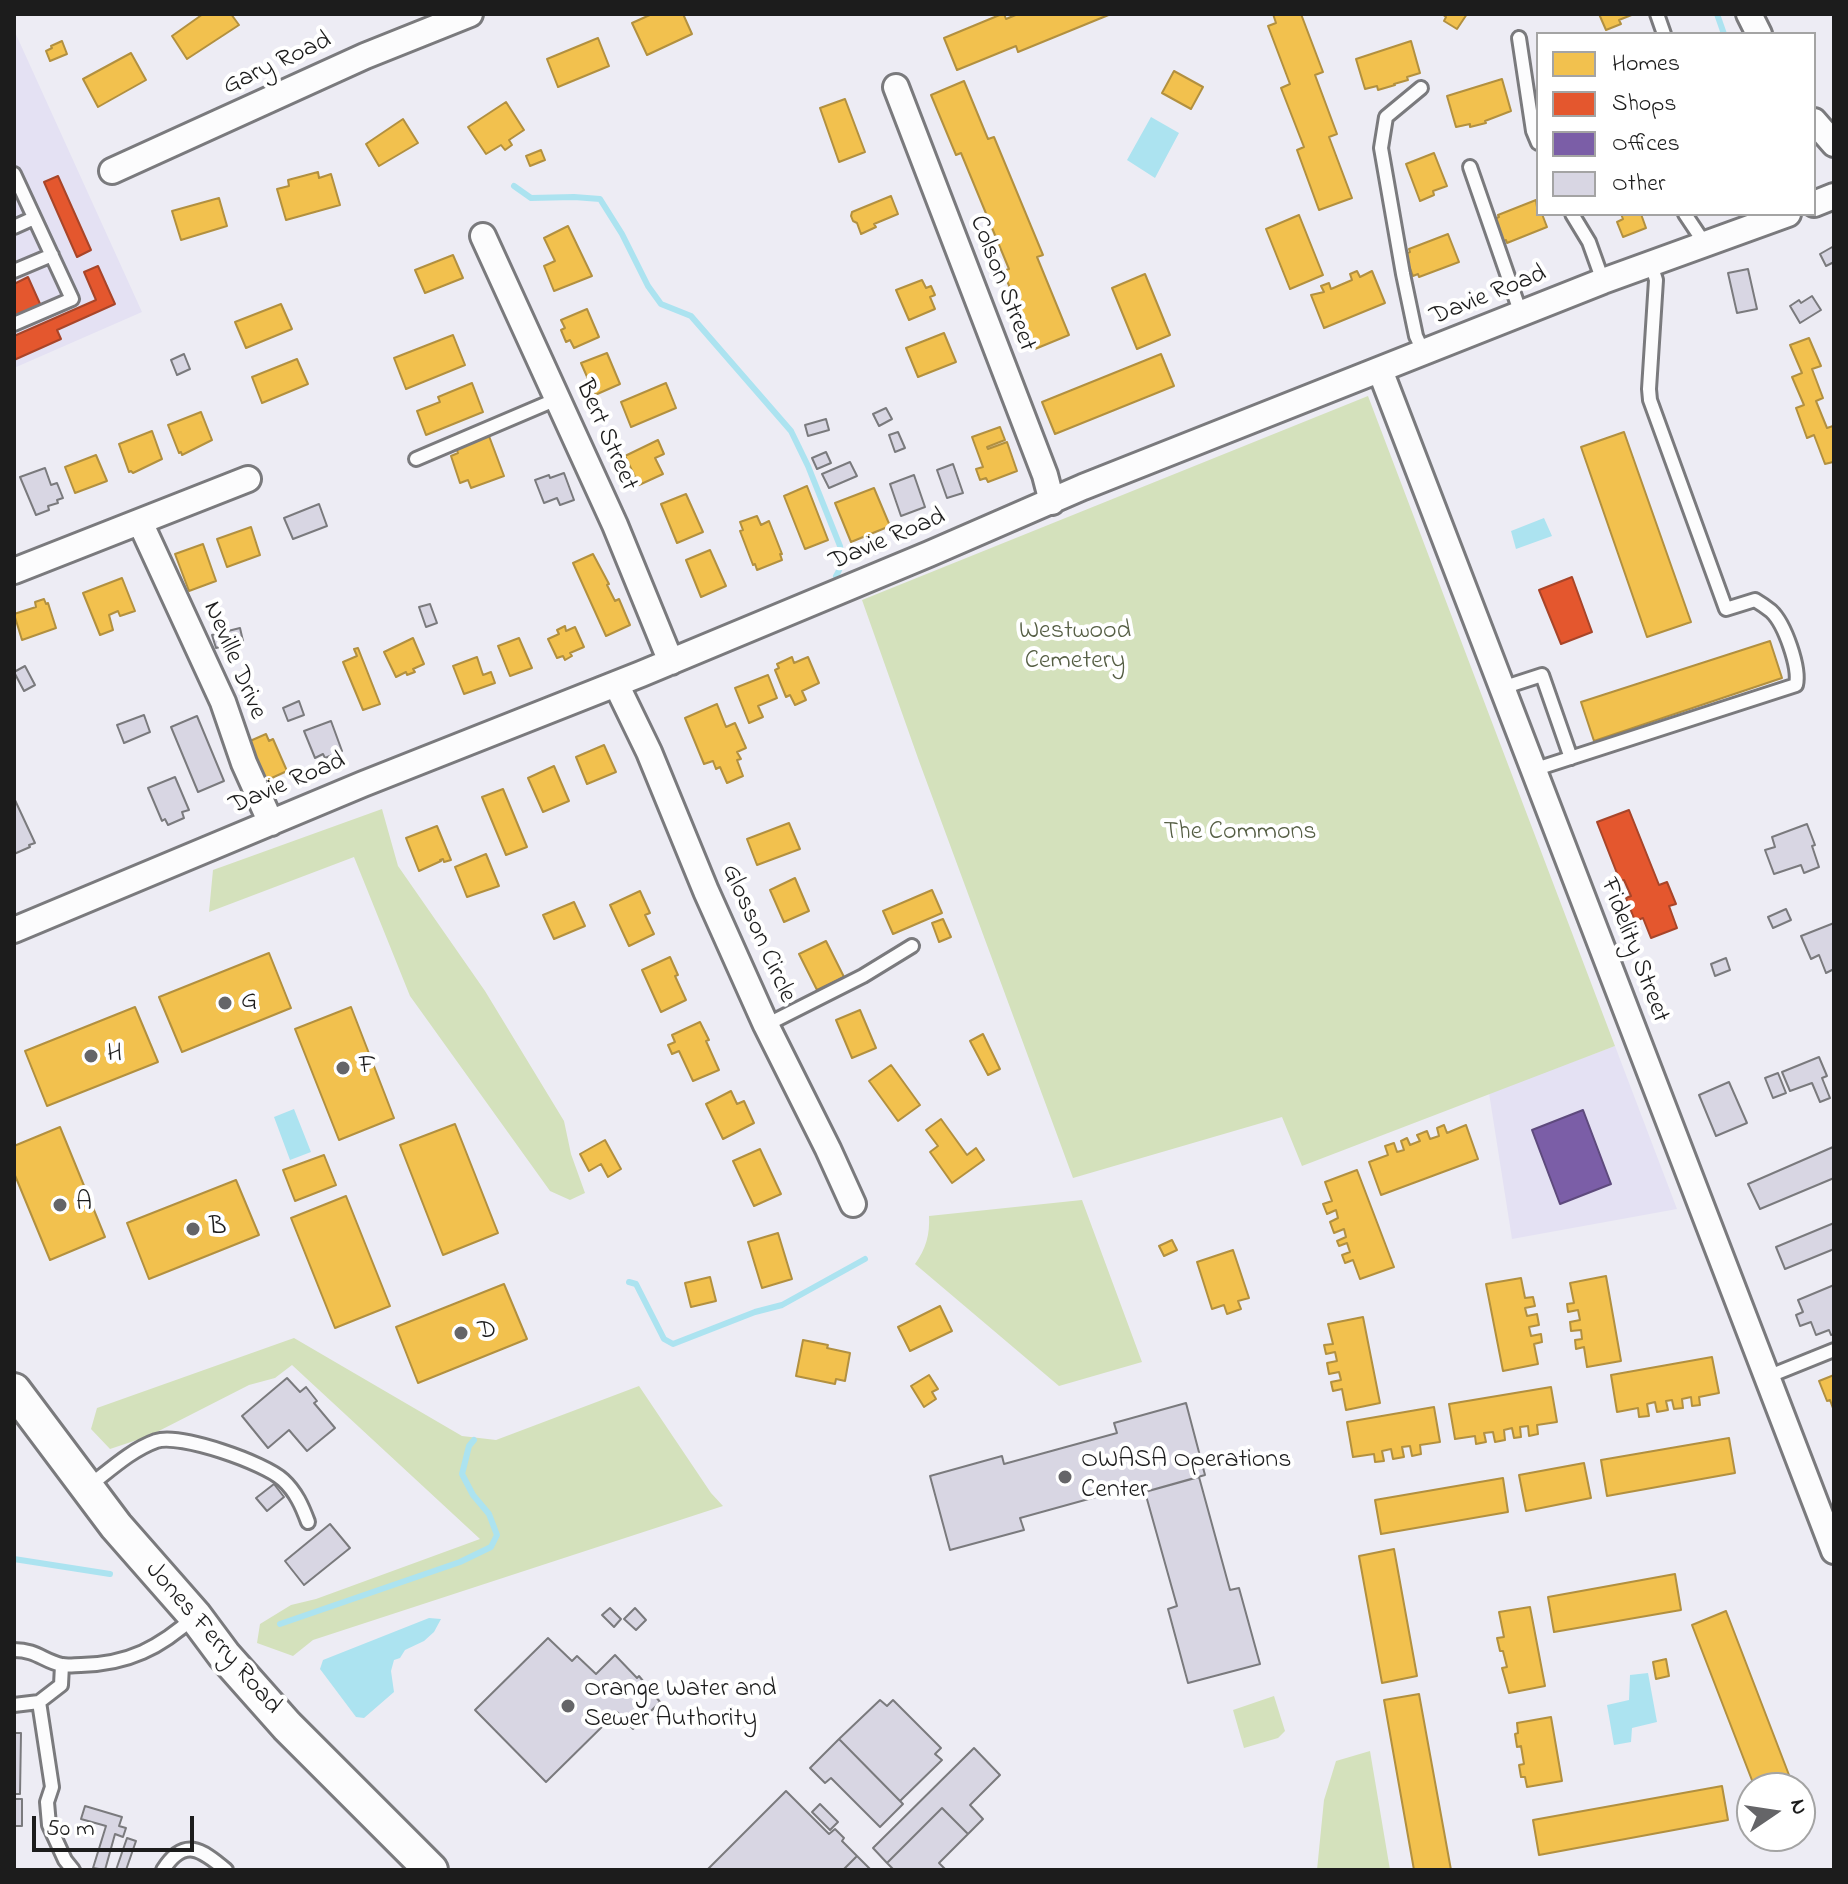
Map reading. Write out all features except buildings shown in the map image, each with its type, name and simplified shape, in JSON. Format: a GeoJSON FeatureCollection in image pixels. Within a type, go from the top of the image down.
{"type":"FeatureCollection","features":[{"type":"Feature","properties":{"kind":"main road","name":"Jones Ferry Road"},"geometry":{"type":"LineString","coordinates":[[14,1390],[116,1526],[195,1616],[224,1655],[287,1726],[431,1870]]}},
{"type":"Feature","properties":{"kind":"street","name":"Gary Road"},"geometry":{"type":"LineString","coordinates":[[112,171],[438,20],[470,14]]}},
{"type":"Feature","properties":{"kind":"street"},"geometry":{"type":"LineString","coordinates":[[1749,14],[1758,32]]}},
{"type":"Feature","properties":{"kind":"street","name":"Colson Street"},"geometry":{"type":"LineString","coordinates":[[896,87],[1045,475],[1052,502]]}},
{"type":"Feature","properties":{"kind":"street"},"geometry":{"type":"LineString","coordinates":[[1816,123],[1834,144]]}},
{"type":"Feature","properties":{"kind":"street","name":"Davie Road"},"geometry":{"type":"LineString","coordinates":[[14,930],[671,662],[1083,487],[1603,281],[1782,216]]}},
{"type":"Feature","properties":{"kind":"street","name":"Bert Street"},"geometry":{"type":"LineString","coordinates":[[483,236],[615,525],[671,662]]}},
{"type":"Feature","properties":{"kind":"street","name":"Fidelity Street"},"geometry":{"type":"LineString","coordinates":[[1380,370],[1834,1551]]}},
{"type":"Feature","properties":{"kind":"street"},"geometry":{"type":"LineString","coordinates":[[14,571],[248,479]]}},
{"type":"Feature","properties":{"kind":"street","name":"Neville Drive"},"geometry":{"type":"LineString","coordinates":[[140,522],[223,702],[244,763],[271,823]]}},
{"type":"Feature","properties":{"kind":"street","name":"Glosson Circle"},"geometry":{"type":"LineString","coordinates":[[616,684],[649,752],[766,1025],[853,1204]]}},
{"type":"Feature","properties":{"kind":"lane"},"geometry":{"type":"LineString","coordinates":[[1519,38],[1536,138]]}},
{"type":"Feature","properties":{"kind":"lane"},"geometry":{"type":"LineString","coordinates":[[1421,88],[1386,117],[1381,148],[1406,290],[1416,336],[1424,353]]}},
{"type":"Feature","properties":{"kind":"lane"},"geometry":{"type":"LineString","coordinates":[[1470,167],[1521,314]]}},
{"type":"Feature","properties":{"kind":"lane"},"geometry":{"type":"LineString","coordinates":[[14,324],[72,299],[16,182]]}},
{"type":"Feature","properties":{"kind":"lane"},"geometry":{"type":"LineString","coordinates":[[1573,216],[1589,242],[1603,281]]}},
{"type":"Feature","properties":{"kind":"lane"},"geometry":{"type":"LineString","coordinates":[[1686,216],[1705,244]]}},
{"type":"Feature","properties":{"kind":"lane"},"geometry":{"type":"LineString","coordinates":[[14,227],[34,218]]}},
{"type":"Feature","properties":{"kind":"lane"},"geometry":{"type":"LineString","coordinates":[[14,271],[52,255]]}},
{"type":"Feature","properties":{"kind":"lane"},"geometry":{"type":"LineString","coordinates":[[1533,770],[1796,685],[1798,675],[1782,624],[1771,611],[1755,600],[1726,609],[1650,400],[1656,280],[1651,264]]}},
{"type":"Feature","properties":{"kind":"lane"},"geometry":{"type":"LineString","coordinates":[[416,459],[557,399]]}},
{"type":"Feature","properties":{"kind":"lane"},"geometry":{"type":"LineString","coordinates":[[1502,688],[1542,675],[1571,758]]}},
{"type":"Feature","properties":{"kind":"lane"},"geometry":{"type":"LineString","coordinates":[[766,1025],[863,976],[912,946]]}},
{"type":"Feature","properties":{"kind":"lane"},"geometry":{"type":"LineString","coordinates":[[1767,1377],[1834,1350]]}},
{"type":"Feature","properties":{"kind":"lane"},"geometry":{"type":"LineString","coordinates":[[87,1488],[123,1459],[158,1440],[187,1442],[261,1465],[283,1480],[298,1497],[308,1522]]}},
{"type":"Feature","properties":{"kind":"lane"},"geometry":{"type":"LineString","coordinates":[[14,1650],[27,1650],[62,1665],[105,1664],[141,1654],[195,1616]]}},
{"type":"Feature","properties":{"kind":"lane"},"geometry":{"type":"LineString","coordinates":[[14,1705],[39,1702],[61,1685],[62,1665]]}},
{"type":"Feature","properties":{"kind":"lane"},"geometry":{"type":"LineString","coordinates":[[39,1702],[52,1787],[47,1802],[49,1825],[73,1870]]}},
{"type":"Feature","properties":{"kind":"lane"},"geometry":{"type":"LineString","coordinates":[[163,1870],[182,1849],[197,1849],[226,1870]]}},
{"type":"Feature","properties":{"kind":"shaded area"},"geometry":{"type":"Polygon","coordinates":[[[14,30],[142,312],[14,368],[14,30]]]}},
{"type":"Feature","properties":{"kind":"shaded area"},"geometry":{"type":"Polygon","coordinates":[[[1615,1046],[1677,1209],[1512,1239],[1489,1093],[1615,1046]]]}},
{"type":"Feature","properties":{"kind":"green space","name":"The Commons"},"geometry":{"type":"Polygon","coordinates":[[[1368,396],[1615,1046],[1302,1166],[1282,1117],[1073,1178],[862,600],[1368,396]]]}},
{"type":"Feature","properties":{"kind":"green space"},"geometry":{"type":"Polygon","coordinates":[[[382,809],[398,866],[485,991],[564,1121],[571,1154],[585,1193],[570,1200],[550,1191],[410,996],[354,857],[209,912],[213,870],[382,809]]]}},
{"type":"Feature","properties":{"kind":"green space"},"geometry":{"type":"Polygon","coordinates":[[[1082,1200],[1142,1362],[1059,1386],[915,1264],[926,1241],[929,1216],[1082,1200]]]}},
{"type":"Feature","properties":{"kind":"green space"},"geometry":{"type":"Polygon","coordinates":[[[294,1338],[462,1436],[496,1440],[639,1386],[723,1506],[313,1640],[293,1656],[257,1643],[260,1624],[291,1605],[316,1599],[480,1539],[292,1365],[275,1378],[249,1385],[149,1436],[110,1449],[91,1429],[97,1408],[294,1338]]]}},
{"type":"Feature","properties":{"kind":"green space"},"geometry":{"type":"Polygon","coordinates":[[[1274,1696],[1285,1731],[1278,1738],[1244,1748],[1233,1710],[1274,1696]]]}},
{"type":"Feature","properties":{"kind":"green space"},"geometry":{"type":"Polygon","coordinates":[[[1370,1751],[1390,1870],[1317,1870],[1324,1800],[1336,1761],[1370,1751]]]}},
{"type":"Feature","properties":{"kind":"water"},"geometry":{"type":"Polygon","coordinates":[[[1151,117],[1179,133],[1155,178],[1127,160],[1151,117]]]}},
{"type":"Feature","properties":{"kind":"water"},"geometry":{"type":"Polygon","coordinates":[[[1544,518],[1552,536],[1516,549],[1511,531],[1544,518]]]}},
{"type":"Feature","properties":{"kind":"water"},"geometry":{"type":"Polygon","coordinates":[[[294,1109],[311,1152],[290,1160],[274,1117],[294,1109]]]}},
{"type":"Feature","properties":{"kind":"water"},"geometry":{"type":"Polygon","coordinates":[[[429,1618],[441,1619],[434,1632],[394,1660],[391,1671],[394,1692],[364,1718],[356,1717],[320,1669],[323,1660],[429,1618]]]}},
{"type":"Feature","properties":{"kind":"water"},"geometry":{"type":"Polygon","coordinates":[[[1648,1673],[1657,1722],[1632,1728],[1631,1742],[1614,1745],[1607,1705],[1629,1700],[1630,1675],[1648,1673]]]}},
{"type":"Feature","properties":{"kind":"waterway"},"geometry":{"type":"LineString","coordinates":[[1717,14],[1723,32]]}},
{"type":"Feature","properties":{"kind":"waterway"},"geometry":{"type":"LineString","coordinates":[[514,186],[531,198],[600,199],[661,304],[691,316],[791,431],[840,546],[841,561],[836,576]]}},
{"type":"Feature","properties":{"kind":"waterway"},"geometry":{"type":"LineString","coordinates":[[629,1282],[636,1284],[664,1339],[673,1344],[755,1312],[782,1305],[865,1259]]}},
{"type":"Feature","properties":{"kind":"waterway"},"geometry":{"type":"LineString","coordinates":[[280,1624],[460,1562],[491,1547],[497,1535],[489,1514],[473,1495],[462,1474],[469,1446],[474,1440]]}},
{"type":"Feature","properties":{"kind":"waterway"},"geometry":{"type":"LineString","coordinates":[[14,1559],[110,1574]]}},
{"type":"Feature","properties":{"kind":"place","name":"G"},"geometry":{"type":"Point","coordinates":[225,1003]}},
{"type":"Feature","properties":{"kind":"place","name":"H"},"geometry":{"type":"Point","coordinates":[91,1056]}},
{"type":"Feature","properties":{"kind":"place","name":"F"},"geometry":{"type":"Point","coordinates":[343,1068]}},
{"type":"Feature","properties":{"kind":"place","name":"A"},"geometry":{"type":"Point","coordinates":[60,1205]}},
{"type":"Feature","properties":{"kind":"place","name":"B"},"geometry":{"type":"Point","coordinates":[193,1229]}},
{"type":"Feature","properties":{"kind":"place","name":"D"},"geometry":{"type":"Point","coordinates":[461,1333]}},
{"type":"Feature","properties":{"kind":"place","name":"OWASA Operations Center"},"geometry":{"type":"Point","coordinates":[1065,1477]}},
{"type":"Feature","properties":{"kind":"place","name":"Orange Water and Sewer Authority"},"geometry":{"type":"Point","coordinates":[568,1706]}},
{"type":"Feature","properties":{"kind":"park label","name":"Westwood Cemetery"},"geometry":{"type":"Point","coordinates":[1075,648]}}]}
